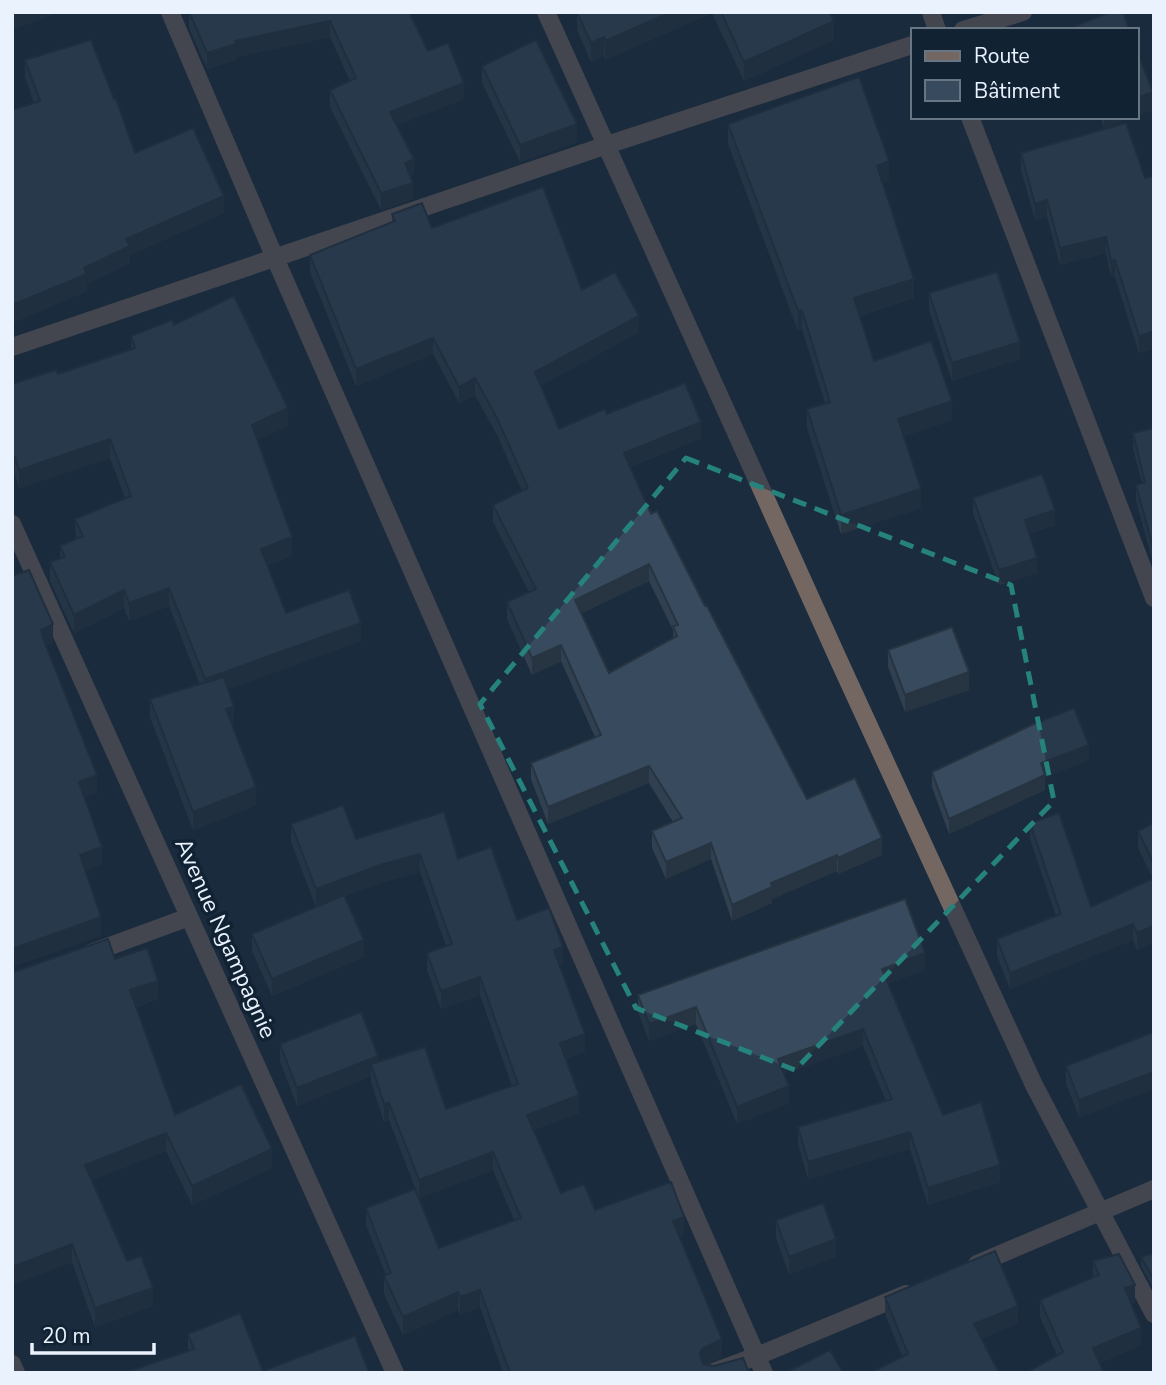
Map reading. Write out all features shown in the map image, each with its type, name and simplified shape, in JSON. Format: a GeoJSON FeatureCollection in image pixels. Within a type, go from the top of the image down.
{"type":"FeatureCollection","features":[{"type":"Feature","properties":{"kind":"street"},"geometry":{"type":"LineString","coordinates":[[170,12],[760,1365]]}},
{"type":"Feature","properties":{"kind":"street"},"geometry":{"type":"LineString","coordinates":[[546,12],[1028,1072],[1154,1314]]}},
{"type":"Feature","properties":{"kind":"street"},"geometry":{"type":"LineString","coordinates":[[970,28],[1023,12]]}},
{"type":"Feature","properties":{"kind":"street"},"geometry":{"type":"LineString","coordinates":[[12,347],[607,145],[911,45]]}},
{"type":"Feature","properties":{"kind":"street"},"geometry":{"type":"LineString","coordinates":[[971,119],[1154,598]]}},
{"type":"Feature","properties":{"kind":"street","name":"Avenue Ngampagnie"},"geometry":{"type":"LineString","coordinates":[[12,524],[395,1373]]}},
{"type":"Feature","properties":{"kind":"street"},"geometry":{"type":"LineString","coordinates":[[79,957],[190,917]]}},
{"type":"Feature","properties":{"kind":"street"},"geometry":{"type":"LineString","coordinates":[[960,1271],[1154,1189]]}},
{"type":"Feature","properties":{"kind":"street"},"geometry":{"type":"LineString","coordinates":[[711,1373],[760,1365],[922,1287]]}},
{"type":"Feature","properties":{"kind":"street"},"geometry":{"type":"LineString","coordinates":[[12,1364],[16,1373]]}},
{"type":"Feature","properties":{"kind":"highlighted area"},"geometry":{"type":"Polygon","coordinates":[[[686,458],[1011,585],[1054,801],[795,1070],[636,1008],[480,704],[686,458]]]}},
{"type":"Feature","properties":{"kind":"building"},"geometry":{"type":"Polygon","coordinates":[[[189,12],[409,12],[428,51],[448,43],[464,83],[390,112],[414,159],[405,163],[413,183],[381,193],[330,90],[356,78],[330,21],[235,41],[236,44],[207,53],[189,12]]]}},
{"type":"Feature","properties":{"kind":"building"},"geometry":{"type":"Polygon","coordinates":[[[577,12],[671,12],[605,41],[604,37],[591,43],[577,12]]]}},
{"type":"Feature","properties":{"kind":"building"},"geometry":{"type":"Polygon","coordinates":[[[721,12],[829,12],[834,21],[744,62],[721,12]]]}},
{"type":"Feature","properties":{"kind":"building"},"geometry":{"type":"Polygon","coordinates":[[[1111,12],[1123,12],[1128,28],[1073,28],[1111,12]]]}},
{"type":"Feature","properties":{"kind":"building"},"geometry":{"type":"Polygon","coordinates":[[[91,40],[135,153],[193,128],[224,196],[126,239],[130,246],[84,268],[87,274],[12,305],[12,110],[40,101],[25,60],[91,40]]]}},
{"type":"Feature","properties":{"kind":"building"},"geometry":{"type":"Polygon","coordinates":[[[536,40],[577,124],[520,145],[482,66],[536,40]]]}},
{"type":"Feature","properties":{"kind":"building"},"geometry":{"type":"Polygon","coordinates":[[[1138,54],[1153,92],[1138,97],[1138,54]]]}},
{"type":"Feature","properties":{"kind":"building"},"geometry":{"type":"Polygon","coordinates":[[[859,77],[889,161],[877,166],[914,279],[854,298],[874,361],[931,341],[952,401],[898,419],[921,489],[841,515],[807,409],[830,402],[802,310],[798,311],[728,124],[859,77]]]}},
{"type":"Feature","properties":{"kind":"building"},"geometry":{"type":"Polygon","coordinates":[[[1126,123],[1145,178],[1154,176],[1154,331],[1139,336],[1115,260],[1111,261],[1106,237],[1060,248],[1047,200],[1035,204],[1021,153],[1126,123]]]}},
{"type":"Feature","properties":{"kind":"building"},"geometry":{"type":"Polygon","coordinates":[[[543,187],[582,290],[615,272],[639,316],[535,372],[559,429],[605,409],[607,414],[685,383],[701,422],[624,453],[651,514],[657,511],[807,799],[855,778],[882,838],[771,883],[772,887],[732,905],[711,843],[666,862],[652,831],[682,818],[649,766],[548,807],[531,763],[601,735],[561,645],[532,658],[507,602],[536,589],[493,505],[528,488],[497,418],[475,378],[459,387],[433,338],[356,369],[310,255],[395,221],[392,214],[422,203],[432,228],[543,187]],[[649,564],[575,600],[609,673],[677,636],[673,626],[678,625],[649,564]]]}},
{"type":"Feature","properties":{"kind":"building"},"geometry":{"type":"Polygon","coordinates":[[[997,272],[1020,342],[952,363],[929,293],[997,272]]]}},
{"type":"Feature","properties":{"kind":"building"},"geometry":{"type":"Polygon","coordinates":[[[234,296],[288,408],[252,425],[292,537],[261,549],[286,613],[349,590],[361,623],[205,679],[169,588],[129,603],[124,590],[74,615],[50,562],[65,557],[60,546],[83,536],[75,519],[131,496],[110,439],[19,470],[15,457],[12,458],[12,384],[56,370],[58,374],[135,348],[131,336],[172,320],[174,325],[234,296]]]}},
{"type":"Feature","properties":{"kind":"building"},"geometry":{"type":"Polygon","coordinates":[[[1154,428],[1153,547],[1136,485],[1145,482],[1133,433],[1154,428]]]}},
{"type":"Feature","properties":{"kind":"building"},"geometry":{"type":"Polygon","coordinates":[[[1042,474],[1055,510],[1025,520],[1037,558],[999,570],[973,498],[1042,474]]]}},
{"type":"Feature","properties":{"kind":"building"},"geometry":{"type":"Polygon","coordinates":[[[29,570],[53,624],[41,630],[43,638],[97,775],[79,782],[102,847],[80,855],[101,917],[12,949],[12,576],[29,570]]]}},
{"type":"Feature","properties":{"kind":"building"},"geometry":{"type":"Polygon","coordinates":[[[952,627],[969,672],[905,695],[888,650],[952,627]]]}},
{"type":"Feature","properties":{"kind":"building"},"geometry":{"type":"Polygon","coordinates":[[[224,677],[234,707],[226,709],[256,787],[193,812],[150,699],[224,677]]]}},
{"type":"Feature","properties":{"kind":"building"},"geometry":{"type":"Polygon","coordinates":[[[1074,708],[1089,745],[1041,763],[1045,775],[949,819],[932,772],[1074,708]]]}},
{"type":"Feature","properties":{"kind":"building"},"geometry":{"type":"Polygon","coordinates":[[[343,805],[356,839],[444,812],[458,859],[491,847],[517,920],[549,908],[563,947],[554,950],[585,1034],[560,1043],[579,1095],[527,1115],[561,1193],[584,1184],[595,1210],[671,1182],[684,1217],[673,1221],[722,1339],[702,1349],[700,1354],[703,1364],[714,1366],[743,1358],[749,1373],[510,1373],[480,1290],[460,1297],[458,1292],[403,1317],[384,1276],[391,1273],[366,1208],[415,1189],[439,1248],[521,1218],[493,1152],[419,1180],[389,1103],[384,1104],[371,1064],[425,1047],[446,1109],[518,1084],[480,977],[441,991],[427,953],[452,944],[420,854],[380,865],[316,889],[291,824],[343,805]]]}},
{"type":"Feature","properties":{"kind":"building"},"geometry":{"type":"Polygon","coordinates":[[[1059,813],[1091,907],[1154,878],[1154,926],[1137,933],[1133,924],[1010,973],[997,939],[1061,914],[1030,823],[1059,813]]]}},
{"type":"Feature","properties":{"kind":"building"},"geometry":{"type":"Polygon","coordinates":[[[1154,823],[1154,864],[1138,831],[1154,823]]]}},
{"type":"Feature","properties":{"kind":"building"},"geometry":{"type":"Polygon","coordinates":[[[344,895],[364,940],[272,979],[252,934],[344,895]]]}},
{"type":"Feature","properties":{"kind":"building"},"geometry":{"type":"Polygon","coordinates":[[[905,899],[925,953],[882,969],[943,1115],[981,1102],[1000,1165],[928,1188],[910,1132],[808,1162],[798,1127],[892,1099],[863,1029],[778,1059],[789,1086],[737,1107],[696,1007],[649,1024],[638,995],[905,899]]]}},
{"type":"Feature","properties":{"kind":"building"},"geometry":{"type":"Polygon","coordinates":[[[108,939],[115,959],[147,948],[158,981],[130,990],[175,1115],[241,1084],[272,1149],[192,1186],[166,1133],[85,1165],[127,1261],[141,1256],[153,1288],[95,1308],[72,1244],[12,1267],[12,972],[108,939]]]}},
{"type":"Feature","properties":{"kind":"building"},"geometry":{"type":"Polygon","coordinates":[[[361,1012],[378,1056],[297,1088],[280,1044],[361,1012]]]}},
{"type":"Feature","properties":{"kind":"building"},"geometry":{"type":"Polygon","coordinates":[[[1154,1032],[1154,1072],[1079,1100],[1066,1066],[1154,1032]]]}},
{"type":"Feature","properties":{"kind":"building"},"geometry":{"type":"Polygon","coordinates":[[[823,1203],[836,1239],[789,1257],[776,1220],[823,1203]]]}},
{"type":"Feature","properties":{"kind":"building"},"geometry":{"type":"Polygon","coordinates":[[[995,1251],[1018,1306],[974,1324],[999,1373],[870,1373],[908,1354],[885,1297],[995,1251]]]}},
{"type":"Feature","properties":{"kind":"building"},"geometry":{"type":"Polygon","coordinates":[[[1154,1253],[1154,1280],[1141,1257],[1154,1253]]]}},
{"type":"Feature","properties":{"kind":"building"},"geometry":{"type":"Polygon","coordinates":[[[1119,1254],[1135,1285],[1125,1288],[1141,1328],[1093,1348],[1104,1373],[1026,1373],[1063,1352],[1040,1300],[1099,1275],[1093,1261],[1119,1254]]]}},
{"type":"Feature","properties":{"kind":"building"},"geometry":{"type":"Polygon","coordinates":[[[240,1313],[263,1371],[355,1336],[369,1373],[125,1373],[194,1349],[188,1334],[240,1313]]]}},
{"type":"Feature","properties":{"kind":"building"},"geometry":{"type":"Polygon","coordinates":[[[830,1350],[843,1373],[785,1373],[830,1350]]]}}]}
